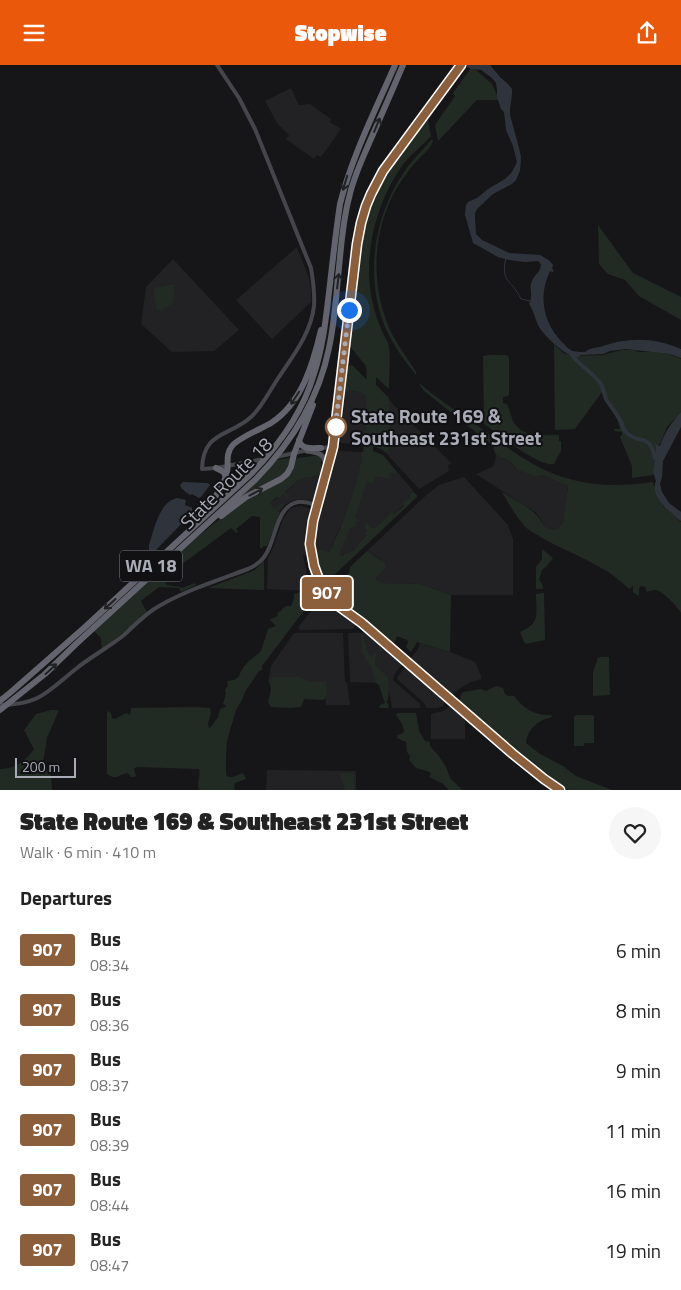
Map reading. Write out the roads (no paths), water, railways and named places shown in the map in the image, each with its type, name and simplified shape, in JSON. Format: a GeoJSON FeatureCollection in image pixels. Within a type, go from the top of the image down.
{"type":"FeatureCollection","features":[{"type":"Feature","properties":{"kind":"highway","name":"State Route 18"},"geometry":{"type":"LineString","coordinates":[[0,700],[19,686],[129,587],[252,473],[284,435],[300,407],[314,376],[325,332],[340,205],[344,188],[353,161],[395,65]]}},
{"type":"Feature","properties":{"kind":"highway","name":"State Route 18"},"geometry":{"type":"LineString","coordinates":[[0,709],[45,674],[262,472],[282,449],[294,431],[309,405],[321,376],[329,349],[343,230],[354,179],[403,65]]}},
{"type":"Feature","properties":{"kind":"highway"},"geometry":{"type":"LineString","coordinates":[[222,467],[233,445],[278,417],[293,403],[312,364],[321,332],[330,285]]}},
{"type":"Feature","properties":{"kind":"highway"},"geometry":{"type":"LineString","coordinates":[[188,541],[246,497],[284,477],[291,467],[299,439],[325,373],[329,357],[332,326]]}},
{"type":"Feature","properties":{"kind":"highway"},"geometry":{"type":"LineString","coordinates":[[299,439],[303,446],[321,448]]}},
{"type":"Feature","properties":{"kind":"highway"},"geometry":{"type":"LineString","coordinates":[[222,467],[226,477]]}},
{"type":"Feature","properties":{"kind":"highway"},"geometry":{"type":"LineString","coordinates":[[222,467],[226,477]]}},
{"type":"Feature","properties":{"kind":"highway"},"geometry":{"type":"LineString","coordinates":[[129,587],[202,513],[213,500],[226,477]]}},
{"type":"Feature","properties":{"kind":"main road"},"geometry":{"type":"LineString","coordinates":[[217,65],[240,98],[255,129],[311,268],[314,299],[312,315],[305,335],[258,409],[245,422],[213,440],[205,450],[202,469],[333,447]]}},
{"type":"Feature","properties":{"kind":"main road"},"geometry":{"type":"LineString","coordinates":[[460,67],[383,171],[363,215],[357,244],[333,447],[311,530],[311,553],[318,577],[329,595],[340,607],[362,623],[513,754],[560,790]]}},
{"type":"Feature","properties":{"kind":"main road"},"geometry":{"type":"LineString","coordinates":[[307,451],[322,454],[326,463],[326,472]]}},
{"type":"Feature","properties":{"kind":"main road"},"geometry":{"type":"LineString","coordinates":[[203,457],[208,466],[222,467]]}},
{"type":"Feature","properties":{"kind":"main road"},"geometry":{"type":"LineString","coordinates":[[0,705],[22,704],[38,699],[78,667],[124,635],[158,606],[256,565],[268,551],[281,516],[288,506],[301,502],[318,506]]}},
{"type":"Feature","properties":{"kind":"waterway"},"geometry":{"type":"LineString","coordinates":[[506,258],[506,277],[521,299],[530,301]]}},
{"type":"Feature","properties":{"kind":"waterway"},"geometry":{"type":"LineString","coordinates":[[571,354],[601,384],[606,399],[625,431],[631,436],[647,442],[653,450],[655,458]]}},
{"type":"Feature","properties":{"kind":"place","name":"State Route 169 & Southeast 231st Street"},"geometry":{"type":"Point","coordinates":[336,427]}}]}
